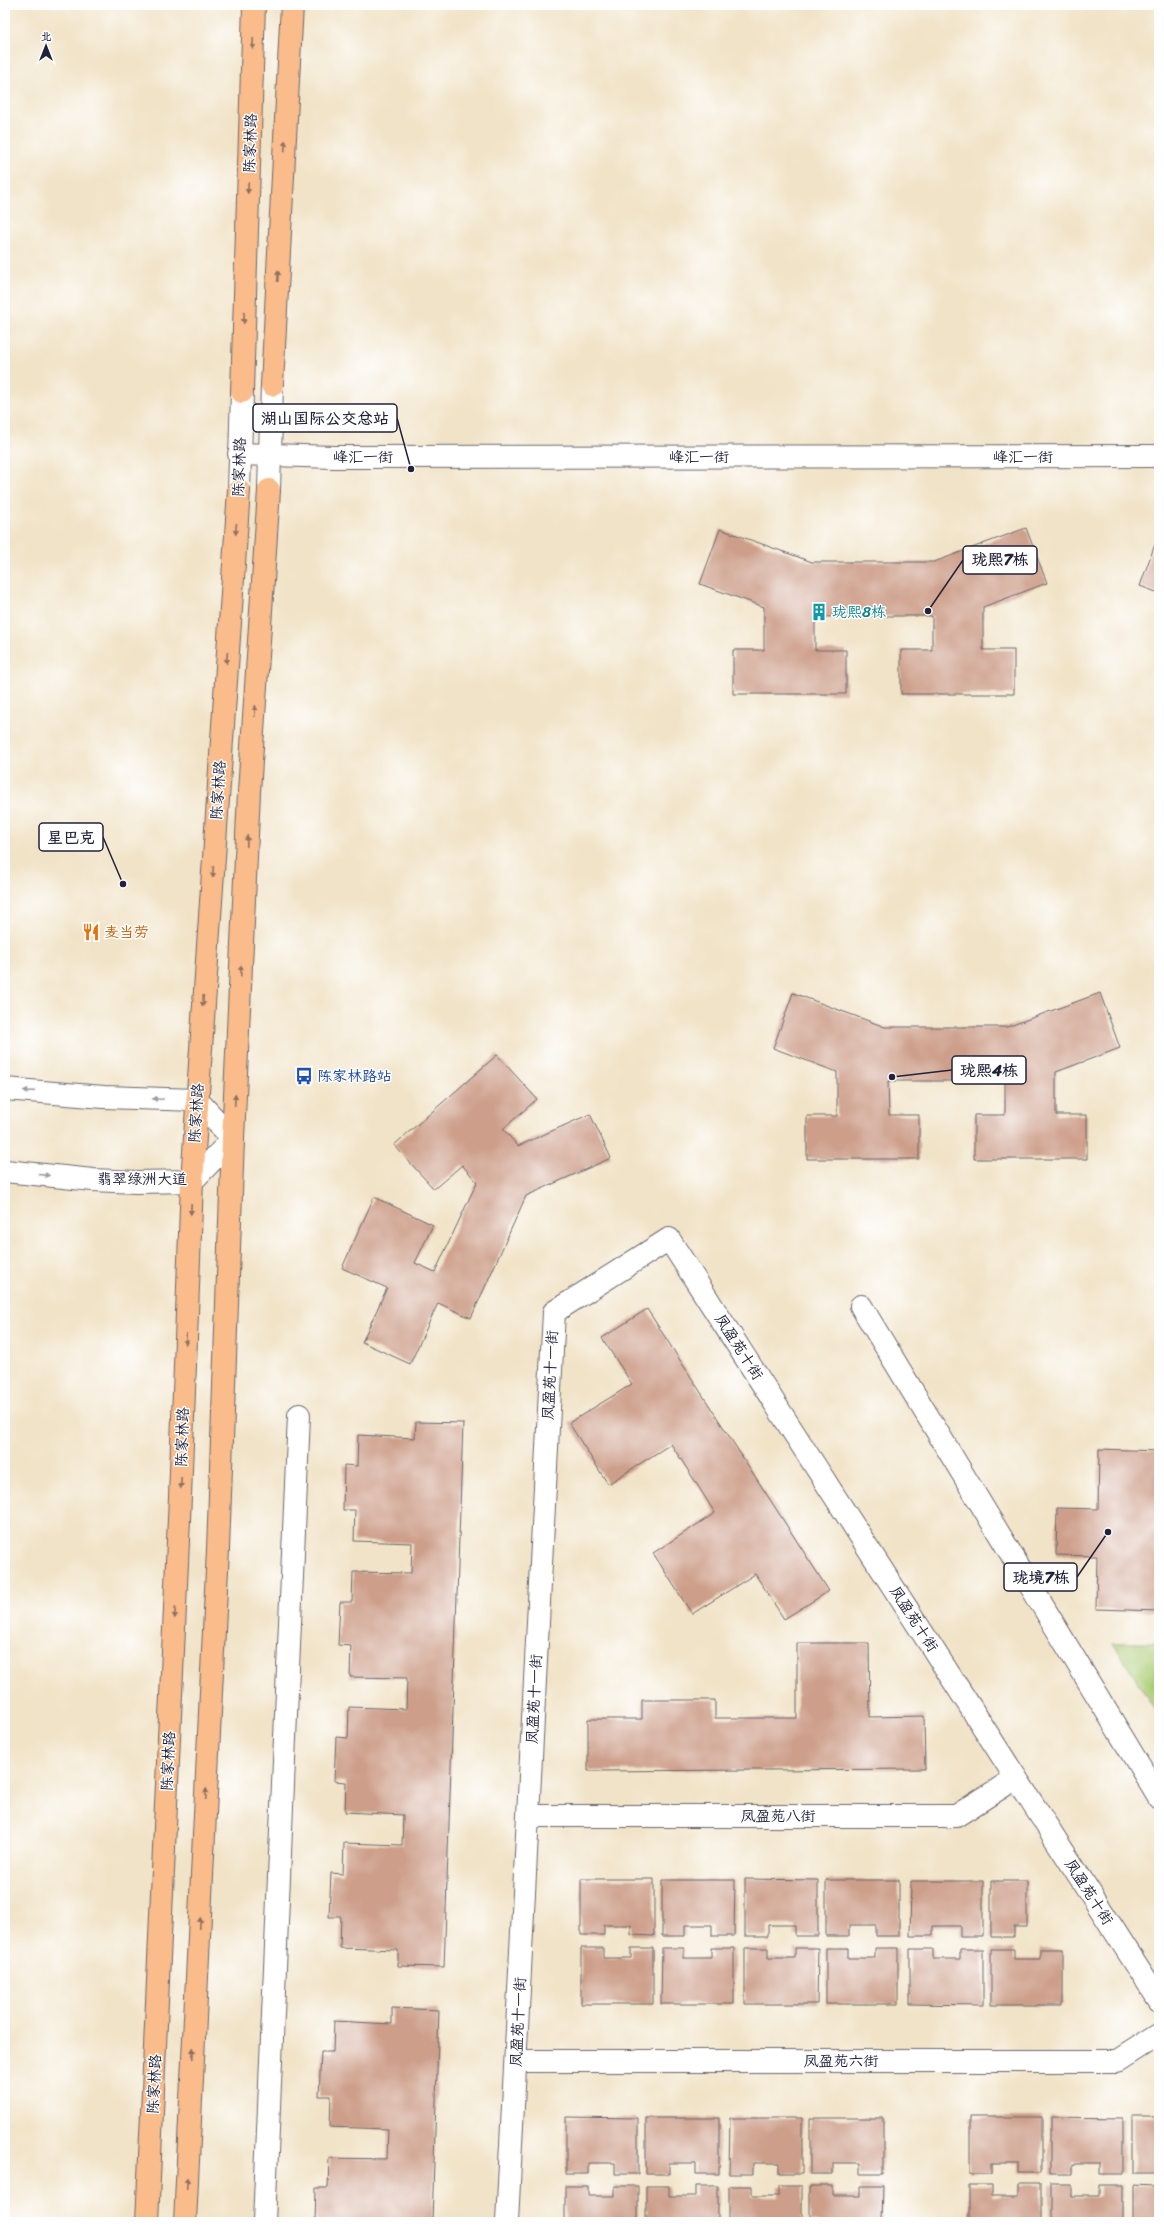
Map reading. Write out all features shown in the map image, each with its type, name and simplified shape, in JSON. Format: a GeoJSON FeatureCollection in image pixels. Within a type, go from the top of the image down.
{"type":"FeatureCollection","features":[{"type":"Feature","properties":{"kind":"main road","name":"陈家林路"},"geometry":{"type":"LineString","coordinates":[[242,392],[254,5]]}},
{"type":"Feature","properties":{"kind":"main road","name":"陈家林路"},"geometry":{"type":"LineString","coordinates":[[272,385],[292,5]]}},
{"type":"Feature","properties":{"kind":"main road","name":"陈家林路"},"geometry":{"type":"LineString","coordinates":[[147,2222],[180,1497],[192,1181],[239,490]]}},
{"type":"Feature","properties":{"kind":"main road","name":"陈家林路"},"geometry":{"type":"LineString","coordinates":[[185,2222],[218,1549],[233,1139],[249,792],[269,490]]}},
{"type":"Feature","properties":{"kind":"street","name":"陈家林路"},"geometry":{"type":"LineString","coordinates":[[269,490],[272,385]]}},
{"type":"Feature","properties":{"kind":"street","name":"陈家林路"},"geometry":{"type":"LineString","coordinates":[[239,490],[242,392]]}},
{"type":"Feature","properties":{"kind":"street","name":"峰汇一街"},"geometry":{"type":"LineString","coordinates":[[239,454],[334,457],[1159,456]]}},
{"type":"Feature","properties":{"kind":"street"},"geometry":{"type":"LineString","coordinates":[[5,1089],[104,1097],[197,1100],[233,1139]]}},
{"type":"Feature","properties":{"kind":"street","name":"翡翠绿洲大道"},"geometry":{"type":"LineString","coordinates":[[5,1171],[136,1182],[192,1181],[233,1139]]}},
{"type":"Feature","properties":{"kind":"street","name":"凤盈苑十街"},"geometry":{"type":"LineString","coordinates":[[669,1239],[1159,2000]]}},
{"type":"Feature","properties":{"kind":"street","name":"凤盈苑十一街"},"geometry":{"type":"LineString","coordinates":[[508,2222],[554,1312],[669,1239]]}},
{"type":"Feature","properties":{"kind":"street"},"geometry":{"type":"LineString","coordinates":[[861,1306],[1159,1798]]}},
{"type":"Feature","properties":{"kind":"street"},"geometry":{"type":"LineString","coordinates":[[264,2222],[299,1415]]}},
{"type":"Feature","properties":{"kind":"street","name":"凤盈苑八街"},"geometry":{"type":"LineString","coordinates":[[528,1816],[956,1816],[1016,1778]]}},
{"type":"Feature","properties":{"kind":"street","name":"凤盈苑六街"},"geometry":{"type":"LineString","coordinates":[[516,2061],[1117,2061],[1159,2034]]}},
{"type":"Feature","properties":{"kind":"green space"},"geometry":{"type":"Polygon","coordinates":[[[1113,1643],[1159,1643],[1159,1716],[1113,1643]]]}},
{"type":"Feature","properties":{"kind":"building"},"geometry":{"type":"Polygon","coordinates":[[[1026,528],[1047,583],[983,607],[983,650],[1014,650],[1014,694],[901,694],[901,650],[932,650],[932,616],[873,616],[815,617],[815,650],[846,650],[846,694],[733,694],[733,650],[764,650],[764,607],[700,584],[720,529],[812,562],[934,562],[1026,528]]]}},
{"type":"Feature","properties":{"kind":"building"},"geometry":{"type":"Polygon","coordinates":[[[1159,533],[1159,593],[1140,586],[1159,533]]]}},
{"type":"Feature","properties":{"kind":"building"},"geometry":{"type":"Polygon","coordinates":[[[793,993],[885,1027],[1007,1027],[1100,993],[1120,1048],[1056,1072],[1056,1115],[1087,1115],[1087,1159],[974,1159],[974,1115],[1005,1115],[1005,1081],[888,1081],[889,1115],[919,1115],[919,1159],[807,1159],[807,1116],[837,1116],[837,1072],[773,1048],[793,993]]]}},
{"type":"Feature","properties":{"kind":"building"},"geometry":{"type":"Polygon","coordinates":[[[497,1055],[537,1099],[503,1129],[518,1146],[590,1114],[611,1158],[526,1196],[471,1318],[438,1303],[410,1364],[362,1342],[387,1288],[342,1268],[374,1197],[433,1225],[415,1263],[435,1272],[477,1182],[462,1165],[434,1189],[394,1145],[497,1055]]]}},
{"type":"Feature","properties":{"kind":"building"},"geometry":{"type":"Polygon","coordinates":[[[647,1309],[829,1591],[784,1619],[755,1574],[692,1614],[653,1553],[715,1513],[693,1478],[671,1444],[608,1484],[569,1423],[632,1384],[602,1338],[647,1309]]]}},
{"type":"Feature","properties":{"kind":"building"},"geometry":{"type":"Polygon","coordinates":[[[416,1422],[463,1423],[444,1967],[398,1966],[398,1950],[340,1948],[341,1917],[329,1917],[331,1873],[343,1874],[344,1843],[402,1845],[403,1815],[345,1812],[346,1782],[334,1781],[336,1737],[348,1738],[349,1707],[406,1709],[407,1678],[350,1677],[351,1646],[338,1645],[340,1602],[352,1602],[353,1572],[411,1573],[412,1543],[354,1541],[355,1510],[343,1510],[344,1465],[357,1466],[358,1435],[415,1438],[416,1422]]]}},
{"type":"Feature","properties":{"kind":"building"},"geometry":{"type":"Polygon","coordinates":[[[1099,1449],[1159,1451],[1159,1611],[1096,1609],[1097,1556],[1056,1555],[1057,1508],[1098,1509],[1099,1449]]]}},
{"type":"Feature","properties":{"kind":"building"},"geometry":{"type":"Polygon","coordinates":[[[797,1643],[869,1643],[870,1717],[924,1716],[925,1769],[588,1771],[588,1719],[642,1719],[642,1700],[715,1700],[715,1718],[797,1718],[797,1643]]]}},
{"type":"Feature","properties":{"kind":"building"},"geometry":{"type":"Polygon","coordinates":[[[581,1879],[654,1879],[654,1936],[631,1935],[631,1925],[604,1925],[604,1935],[581,1935],[581,1879]]]}},
{"type":"Feature","properties":{"kind":"building"},"geometry":{"type":"Polygon","coordinates":[[[745,1879],[818,1880],[818,1936],[795,1936],[795,1925],[768,1925],[768,1936],[745,1936],[745,1879]]]}},
{"type":"Feature","properties":{"kind":"building"},"geometry":{"type":"Polygon","coordinates":[[[662,1880],[735,1880],[734,1936],[712,1936],[712,1925],[685,1925],[685,1936],[662,1936],[662,1880]]]}},
{"type":"Feature","properties":{"kind":"building"},"geometry":{"type":"Polygon","coordinates":[[[826,1880],[899,1880],[899,1936],[876,1936],[876,1925],[849,1925],[849,1936],[826,1936],[826,1880]]]}},
{"type":"Feature","properties":{"kind":"building"},"geometry":{"type":"Polygon","coordinates":[[[911,1881],[983,1881],[983,1936],[960,1936],[960,1926],[933,1926],[933,1936],[910,1936],[911,1881]]]}},
{"type":"Feature","properties":{"kind":"building"},"geometry":{"type":"Polygon","coordinates":[[[991,1881],[1027,1881],[1027,1927],[1014,1927],[1014,1937],[991,1937],[991,1881]]]}},
{"type":"Feature","properties":{"kind":"building"},"geometry":{"type":"Polygon","coordinates":[[[581,1948],[603,1948],[603,1958],[631,1958],[631,1948],[653,1948],[653,2004],[581,2004],[581,1948]]]}},
{"type":"Feature","properties":{"kind":"building"},"geometry":{"type":"Polygon","coordinates":[[[662,1948],[684,1948],[684,1958],[711,1958],[711,1948],[734,1948],[734,2004],[661,2004],[662,1948]]]}},
{"type":"Feature","properties":{"kind":"building"},"geometry":{"type":"Polygon","coordinates":[[[745,1948],[768,1948],[768,1958],[795,1958],[795,1948],[818,1948],[817,2004],[745,2004],[745,1948]]]}},
{"type":"Feature","properties":{"kind":"building"},"geometry":{"type":"Polygon","coordinates":[[[826,1948],[848,1948],[848,1958],[875,1958],[875,1948],[898,1948],[898,2004],[826,2004],[826,1948]]]}},
{"type":"Feature","properties":{"kind":"building"},"geometry":{"type":"Polygon","coordinates":[[[910,1949],[933,1949],[933,1959],[960,1959],[960,1949],[983,1949],[983,2005],[910,2004],[910,1949]]]}},
{"type":"Feature","properties":{"kind":"building"},"geometry":{"type":"Polygon","coordinates":[[[991,1949],[1014,1949],[1014,1959],[1040,1959],[1040,1949],[1063,1949],[1063,2005],[991,2005],[991,1949]]]}},
{"type":"Feature","properties":{"kind":"building"},"geometry":{"type":"Polygon","coordinates":[[[392,2008],[439,2010],[432,2222],[315,2222],[316,2188],[328,2188],[329,2158],[387,2159],[388,2129],[330,2127],[331,2096],[319,2096],[321,2052],[333,2052],[334,2021],[392,2024],[392,2008]]]}},
{"type":"Feature","properties":{"kind":"building"},"geometry":{"type":"Polygon","coordinates":[[[566,2117],[638,2118],[638,2174],[615,2174],[615,2163],[588,2163],[588,2174],[566,2174],[566,2117]]]}},
{"type":"Feature","properties":{"kind":"building"},"geometry":{"type":"Polygon","coordinates":[[[970,2117],[1042,2117],[1042,2173],[1019,2173],[1019,2163],[992,2163],[992,2173],[970,2173],[970,2117]]]}},
{"type":"Feature","properties":{"kind":"building"},"geometry":{"type":"Polygon","coordinates":[[[1050,2117],[1123,2118],[1123,2174],[1100,2174],[1100,2163],[1073,2163],[1073,2174],[1050,2174],[1050,2117]]]}},
{"type":"Feature","properties":{"kind":"building"},"geometry":{"type":"Polygon","coordinates":[[[1133,2117],[1159,2117],[1159,2163],[1156,2163],[1156,2173],[1133,2173],[1133,2117]]]}},
{"type":"Feature","properties":{"kind":"building"},"geometry":{"type":"Polygon","coordinates":[[[646,2118],[719,2118],[719,2174],[696,2174],[696,2163],[669,2163],[669,2174],[646,2174],[646,2118]]]}},
{"type":"Feature","properties":{"kind":"building"},"geometry":{"type":"Polygon","coordinates":[[[730,2118],[802,2118],[802,2174],[779,2174],[779,2163],[753,2163],[753,2174],[729,2174],[730,2118]]]}},
{"type":"Feature","properties":{"kind":"building"},"geometry":{"type":"Polygon","coordinates":[[[810,2118],[883,2118],[883,2174],[860,2174],[860,2163],[833,2163],[833,2174],[810,2174],[810,2118]]]}},
{"type":"Feature","properties":{"kind":"building"},"geometry":{"type":"Polygon","coordinates":[[[969,2185],[992,2185],[992,2196],[1019,2196],[1019,2185],[1041,2185],[1041,2222],[969,2222],[969,2185]]]}},
{"type":"Feature","properties":{"kind":"building"},"geometry":{"type":"Polygon","coordinates":[[[1050,2185],[1072,2185],[1072,2196],[1100,2196],[1100,2185],[1122,2185],[1122,2222],[1050,2222],[1050,2185]]]}},
{"type":"Feature","properties":{"kind":"building"},"geometry":{"type":"Polygon","coordinates":[[[1133,2185],[1156,2186],[1156,2196],[1159,2196],[1159,2222],[1133,2222],[1133,2185]]]}},
{"type":"Feature","properties":{"kind":"building"},"geometry":{"type":"Polygon","coordinates":[[[565,2186],[588,2186],[588,2196],[615,2196],[615,2186],[638,2186],[638,2222],[565,2222],[565,2186]]]}},
{"type":"Feature","properties":{"kind":"building"},"geometry":{"type":"Polygon","coordinates":[[[646,2186],[669,2186],[669,2196],[696,2196],[696,2186],[718,2186],[718,2222],[646,2222],[646,2186]]]}},
{"type":"Feature","properties":{"kind":"building"},"geometry":{"type":"Polygon","coordinates":[[[729,2186],[752,2186],[752,2196],[779,2196],[779,2186],[802,2186],[802,2222],[729,2222],[729,2186]]]}},
{"type":"Feature","properties":{"kind":"building"},"geometry":{"type":"Polygon","coordinates":[[[810,2186],[833,2186],[833,2196],[860,2196],[860,2186],[883,2186],[882,2222],[810,2222],[810,2186]]]}},
{"type":"Feature","properties":{"kind":"place","name":"湖山国际公交总站"},"geometry":{"type":"Point","coordinates":[411,469]}},
{"type":"Feature","properties":{"kind":"place","name":"珑熙7栋"},"geometry":{"type":"Point","coordinates":[928,611]}},
{"type":"Feature","properties":{"kind":"place","name":"珑熙8栋"},"geometry":{"type":"Point","coordinates":[819,612]}},
{"type":"Feature","properties":{"kind":"place","name":"星巴克"},"geometry":{"type":"Point","coordinates":[123,884]}},
{"type":"Feature","properties":{"kind":"place","name":"麦当劳"},"geometry":{"type":"Point","coordinates":[91,932]}},
{"type":"Feature","properties":{"kind":"place","name":"陈家林路站"},"geometry":{"type":"Point","coordinates":[304,1076]}},
{"type":"Feature","properties":{"kind":"place","name":"珑熙4栋"},"geometry":{"type":"Point","coordinates":[892,1077]}},
{"type":"Feature","properties":{"kind":"place","name":"珑境7栋"},"geometry":{"type":"Point","coordinates":[1108,1532]}}]}
